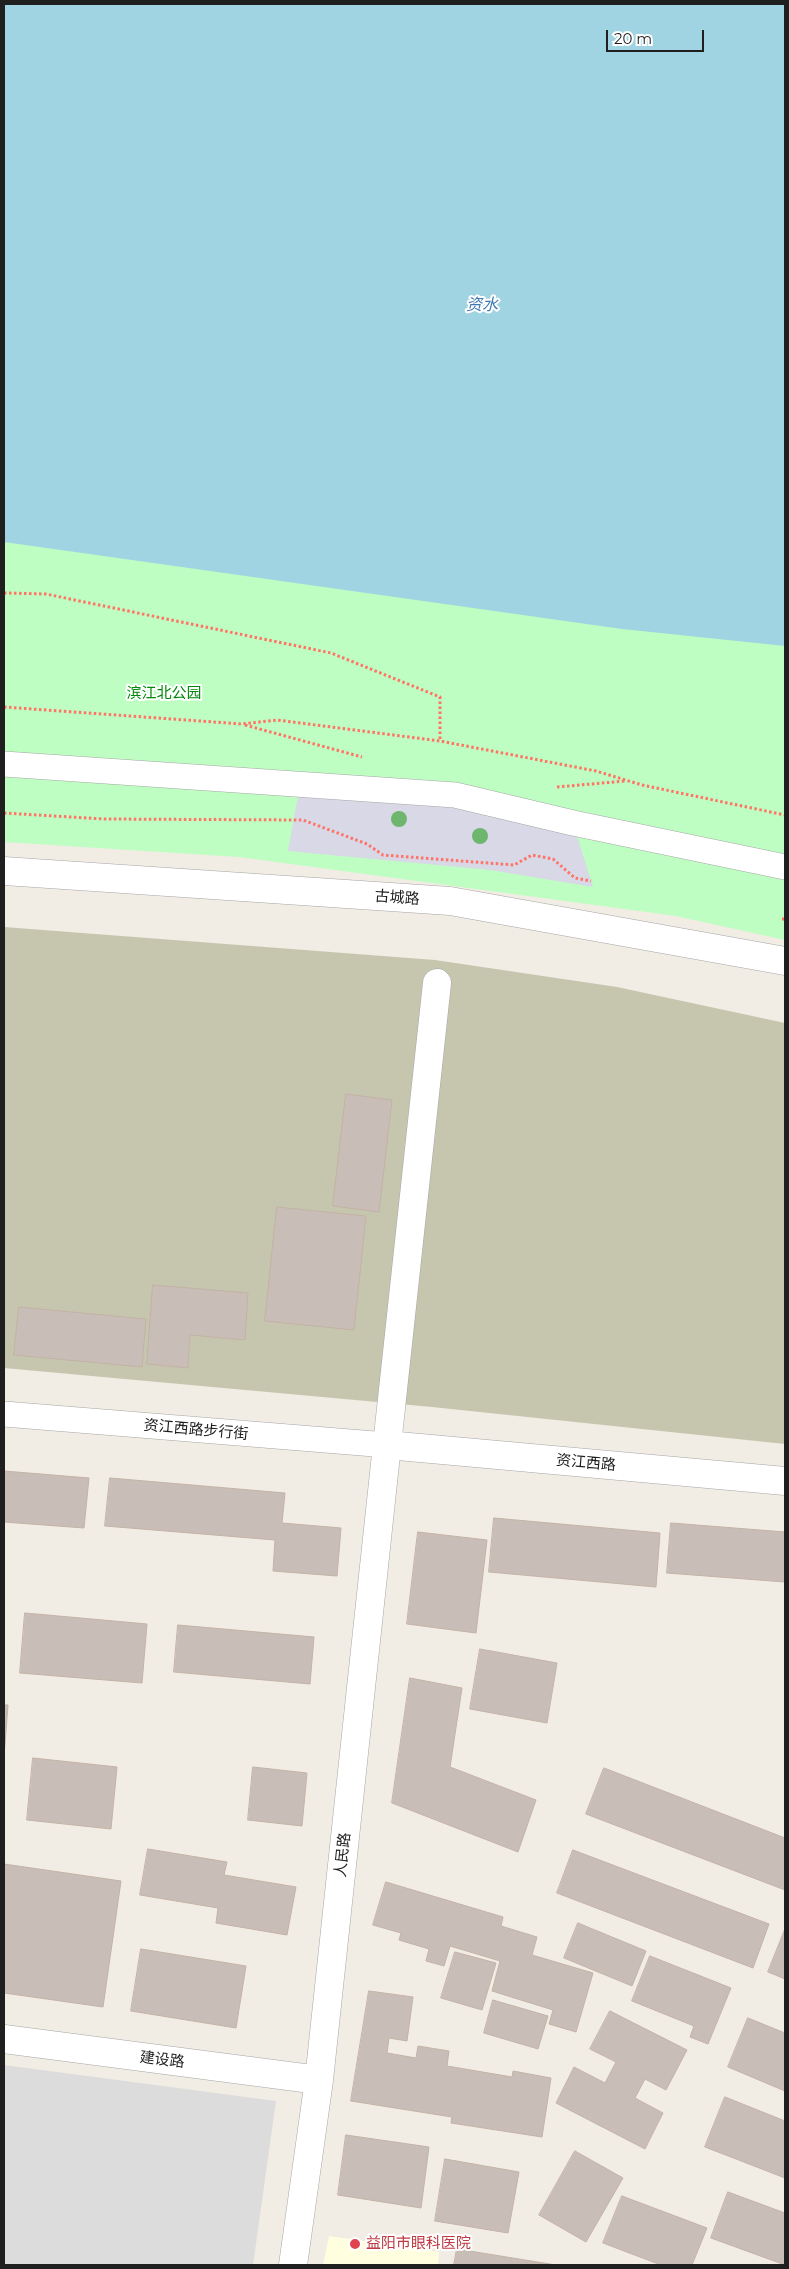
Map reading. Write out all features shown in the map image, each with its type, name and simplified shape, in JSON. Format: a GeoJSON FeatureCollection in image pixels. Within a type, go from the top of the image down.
{"type":"FeatureCollection","features":[{"type":"Feature","properties":{"kind":"street"},"geometry":{"type":"LineString","coordinates":[[4,764],[455,795],[573,823],[785,867]]}},
{"type":"Feature","properties":{"kind":"street","name":"古城路"},"geometry":{"type":"LineString","coordinates":[[4,872],[450,902],[785,961]]}},
{"type":"Feature","properties":{"kind":"street","name":"人民路"},"geometry":{"type":"LineString","coordinates":[[293,2265],[319,2080],[436,983]]}},
{"type":"Feature","properties":{"kind":"street","name":"资江西路步行街"},"geometry":{"type":"LineString","coordinates":[[4,1414],[387,1445]]}},
{"type":"Feature","properties":{"kind":"street","name":"资江西路"},"geometry":{"type":"LineString","coordinates":[[387,1445],[785,1481]]}},
{"type":"Feature","properties":{"kind":"street","name":"建设路"},"geometry":{"type":"LineString","coordinates":[[4,2039],[319,2080]]}},
{"type":"Feature","properties":{"kind":"path"},"geometry":{"type":"LineString","coordinates":[[4,593],[46,594],[331,653],[440,697],[440,741]]}},
{"type":"Feature","properties":{"kind":"path"},"geometry":{"type":"LineString","coordinates":[[4,707],[242,724],[277,720],[440,741],[596,771],[642,785],[785,815]]}},
{"type":"Feature","properties":{"kind":"path"},"geometry":{"type":"LineString","coordinates":[[242,724],[366,758]]}},
{"type":"Feature","properties":{"kind":"path"},"geometry":{"type":"LineString","coordinates":[[4,813],[104,819],[303,820],[367,844],[383,855],[514,865],[532,855],[553,859],[575,878],[591,881]]}},
{"type":"Feature","properties":{"kind":"shaded area"},"geometry":{"type":"Polygon","coordinates":[[[301,779],[573,823],[593,887],[490,870],[288,851],[301,779]]]}},
{"type":"Feature","properties":{"kind":"shaded area"},"geometry":{"type":"Polygon","coordinates":[[[4,927],[435,960],[617,987],[785,1023],[785,1444],[432,1407],[4,1368],[4,927]]]}},
{"type":"Feature","properties":{"kind":"shaded area"},"geometry":{"type":"Polygon","coordinates":[[[4,2065],[276,2101],[253,2265],[4,2265],[4,2065]]]}},
{"type":"Feature","properties":{"kind":"shaded area","name":"益阳市眼科医院"},"geometry":{"type":"Polygon","coordinates":[[[329,2236],[439,2252],[438,2265],[323,2265],[329,2236]]]}},
{"type":"Feature","properties":{"kind":"green space","name":"滨江北公园"},"geometry":{"type":"Polygon","coordinates":[[[4,512],[785,615],[785,940],[676,916],[239,857],[4,842],[4,512]]]}},
{"type":"Feature","properties":{"kind":"water","name":"资水"},"geometry":{"type":"Polygon","coordinates":[[[4,4],[785,4],[785,646],[622,629],[4,542],[4,4]]]}},
{"type":"Feature","properties":{"kind":"building"},"geometry":{"type":"Polygon","coordinates":[[[346,1094],[392,1100],[379,1212],[333,1206],[346,1094]]]}},
{"type":"Feature","properties":{"kind":"building"},"geometry":{"type":"Polygon","coordinates":[[[277,1207],[366,1216],[354,1330],[265,1321],[277,1207]]]}},
{"type":"Feature","properties":{"kind":"building"},"geometry":{"type":"Polygon","coordinates":[[[153,1285],[248,1293],[245,1340],[190,1335],[188,1368],[147,1364],[153,1285]]]}},
{"type":"Feature","properties":{"kind":"building"},"geometry":{"type":"Polygon","coordinates":[[[19,1307],[146,1319],[142,1367],[14,1355],[19,1307]]]}},
{"type":"Feature","properties":{"kind":"building"},"geometry":{"type":"Polygon","coordinates":[[[4,1471],[89,1478],[84,1528],[4,1522],[4,1471]]]}},
{"type":"Feature","properties":{"kind":"building"},"geometry":{"type":"Polygon","coordinates":[[[110,1478],[285,1493],[282,1523],[341,1528],[337,1576],[273,1571],[275,1540],[105,1526],[110,1478]]]}},
{"type":"Feature","properties":{"kind":"building"},"geometry":{"type":"Polygon","coordinates":[[[494,1518],[660,1533],[656,1587],[489,1572],[494,1518]]]}},
{"type":"Feature","properties":{"kind":"building"},"geometry":{"type":"Polygon","coordinates":[[[671,1523],[785,1532],[785,1582],[667,1573],[671,1523]]]}},
{"type":"Feature","properties":{"kind":"building"},"geometry":{"type":"Polygon","coordinates":[[[418,1532],[487,1540],[476,1633],[407,1624],[418,1532]]]}},
{"type":"Feature","properties":{"kind":"building"},"geometry":{"type":"Polygon","coordinates":[[[25,1613],[147,1624],[142,1683],[20,1673],[25,1613]]]}},
{"type":"Feature","properties":{"kind":"building"},"geometry":{"type":"Polygon","coordinates":[[[178,1625],[314,1637],[310,1684],[174,1672],[178,1625]]]}},
{"type":"Feature","properties":{"kind":"building"},"geometry":{"type":"Polygon","coordinates":[[[480,1649],[557,1663],[547,1723],[470,1709],[480,1649]]]}},
{"type":"Feature","properties":{"kind":"building"},"geometry":{"type":"Polygon","coordinates":[[[410,1678],[462,1688],[450,1767],[536,1800],[518,1852],[392,1803],[410,1678]]]}},
{"type":"Feature","properties":{"kind":"building"},"geometry":{"type":"Polygon","coordinates":[[[4,1705],[8,1705],[4,1757],[4,1705]]]}},
{"type":"Feature","properties":{"kind":"building"},"geometry":{"type":"Polygon","coordinates":[[[33,1758],[117,1767],[111,1829],[27,1820],[33,1758]]]}},
{"type":"Feature","properties":{"kind":"building"},"geometry":{"type":"Polygon","coordinates":[[[253,1767],[307,1773],[302,1826],[248,1820],[253,1767]]]}},
{"type":"Feature","properties":{"kind":"building"},"geometry":{"type":"Polygon","coordinates":[[[604,1768],[785,1838],[785,1890],[586,1814],[604,1768]]]}},
{"type":"Feature","properties":{"kind":"building"},"geometry":{"type":"Polygon","coordinates":[[[148,1849],[227,1862],[224,1875],[296,1887],[287,1935],[216,1923],[218,1908],[140,1895],[148,1849]]]}},
{"type":"Feature","properties":{"kind":"building"},"geometry":{"type":"Polygon","coordinates":[[[573,1850],[769,1924],[753,1968],[557,1893],[573,1850]]]}},
{"type":"Feature","properties":{"kind":"building"},"geometry":{"type":"Polygon","coordinates":[[[4,1864],[121,1881],[103,2007],[4,1993],[4,1864]]]}},
{"type":"Feature","properties":{"kind":"building"},"geometry":{"type":"Polygon","coordinates":[[[386,1882],[503,1917],[501,1926],[537,1937],[532,1955],[593,1973],[576,2032],[549,2024],[553,2010],[492,1991],[500,1961],[450,1946],[444,1966],[426,1961],[429,1949],[399,1940],[401,1933],[373,1925],[386,1882]]]}},
{"type":"Feature","properties":{"kind":"building"},"geometry":{"type":"Polygon","coordinates":[[[578,1923],[646,1951],[632,1986],[564,1958],[578,1923]]]}},
{"type":"Feature","properties":{"kind":"building"},"geometry":{"type":"Polygon","coordinates":[[[785,1929],[785,1979],[768,1972],[785,1929]]]}},
{"type":"Feature","properties":{"kind":"building"},"geometry":{"type":"Polygon","coordinates":[[[141,1949],[246,1966],[236,2028],[131,2011],[141,1949]]]}},
{"type":"Feature","properties":{"kind":"building"},"geometry":{"type":"Polygon","coordinates":[[[455,1952],[496,1963],[482,2010],[441,1998],[455,1952]]]}},
{"type":"Feature","properties":{"kind":"building"},"geometry":{"type":"Polygon","coordinates":[[[650,1956],[731,1988],[708,2044],[690,2037],[694,2026],[632,2001],[650,1956]]]}},
{"type":"Feature","properties":{"kind":"building"},"geometry":{"type":"Polygon","coordinates":[[[369,1991],[413,1997],[407,2041],[389,2038],[387,2053],[416,2058],[418,2046],[449,2051],[447,2066],[512,2077],[513,2071],[551,2078],[542,2137],[451,2123],[452,2117],[351,2101],[369,1991]]]}},
{"type":"Feature","properties":{"kind":"building"},"geometry":{"type":"Polygon","coordinates":[[[493,2000],[548,2016],[538,2049],[484,2033],[493,2000]]]}},
{"type":"Feature","properties":{"kind":"building"},"geometry":{"type":"Polygon","coordinates":[[[610,2011],[687,2050],[666,2090],[645,2079],[635,2098],[663,2113],[645,2149],[556,2103],[574,2067],[605,2083],[616,2062],[590,2049],[610,2011]]]}},
{"type":"Feature","properties":{"kind":"building"},"geometry":{"type":"Polygon","coordinates":[[[748,2018],[785,2033],[785,2091],[728,2067],[748,2018]]]}},
{"type":"Feature","properties":{"kind":"building"},"geometry":{"type":"Polygon","coordinates":[[[725,2097],[785,2121],[785,2178],[705,2147],[725,2097]]]}},
{"type":"Feature","properties":{"kind":"building"},"geometry":{"type":"Polygon","coordinates":[[[346,2135],[429,2147],[421,2208],[338,2195],[346,2135]]]}},
{"type":"Feature","properties":{"kind":"building"},"geometry":{"type":"Polygon","coordinates":[[[575,2151],[623,2178],[586,2242],[539,2215],[575,2151]]]}},
{"type":"Feature","properties":{"kind":"building"},"geometry":{"type":"Polygon","coordinates":[[[445,2159],[519,2172],[508,2233],[435,2221],[445,2159]]]}},
{"type":"Feature","properties":{"kind":"building"},"geometry":{"type":"Polygon","coordinates":[[[728,2192],[785,2213],[785,2265],[711,2238],[728,2192]]]}},
{"type":"Feature","properties":{"kind":"building"},"geometry":{"type":"Polygon","coordinates":[[[622,2196],[707,2228],[692,2265],[661,2265],[603,2243],[622,2196]]]}},
{"type":"Feature","properties":{"kind":"building"},"geometry":{"type":"Polygon","coordinates":[[[457,2249],[556,2265],[454,2265],[457,2249]]]}},
{"type":"Feature","properties":{"kind":"place","name":"益阳市眼科医院"},"geometry":{"type":"Point","coordinates":[355,2244]}}]}
